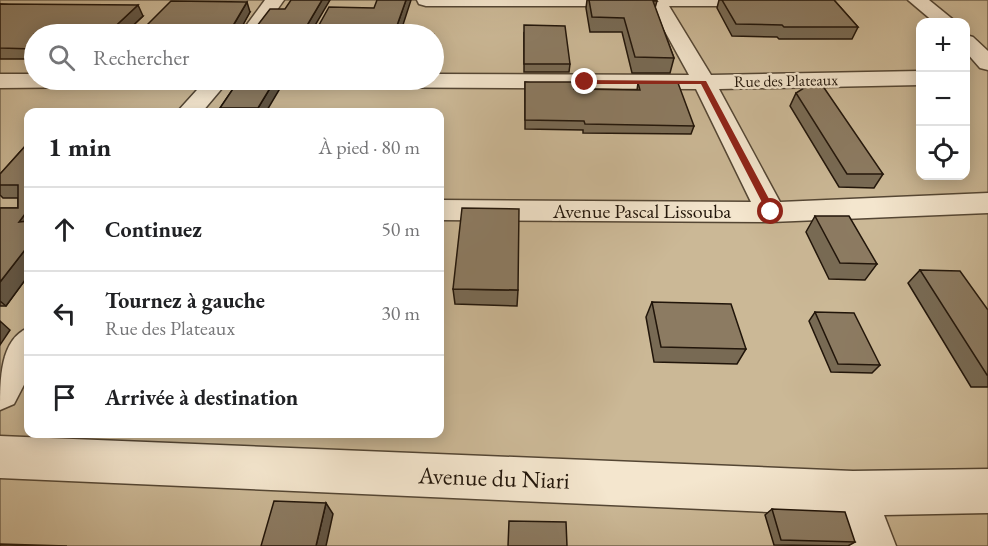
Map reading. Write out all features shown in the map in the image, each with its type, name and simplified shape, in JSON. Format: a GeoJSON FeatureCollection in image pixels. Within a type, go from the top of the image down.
{"type":"FeatureCollection","features":[{"type":"Feature","properties":{"kind":"street"},"geometry":{"type":"LineString","coordinates":[[257,24],[275,0]]}},
{"type":"Feature","properties":{"kind":"street"},"geometry":{"type":"LineString","coordinates":[[426,0],[658,2],[780,0]]}},
{"type":"Feature","properties":{"kind":"street"},"geometry":{"type":"LineString","coordinates":[[917,0],[941,18]]}},
{"type":"Feature","properties":{"kind":"street"},"geometry":{"type":"LineString","coordinates":[[658,2],[704,82],[771,212]]}},
{"type":"Feature","properties":{"kind":"street"},"geometry":{"type":"LineString","coordinates":[[970,48],[984,72]]}},
{"type":"Feature","properties":{"kind":"street","name":"Rue des Plateaux"},"geometry":{"type":"LineString","coordinates":[[444,81],[704,82],[916,78]]}},
{"type":"Feature","properties":{"kind":"street"},"geometry":{"type":"LineString","coordinates":[[0,81],[24,81]]}},
{"type":"Feature","properties":{"kind":"street"},"geometry":{"type":"LineString","coordinates":[[193,108],[209,90]]}},
{"type":"Feature","properties":{"kind":"street","name":"Avenue Pascal Lissouba"},"geometry":{"type":"LineString","coordinates":[[444,210],[771,212],[988,202]]}},
{"type":"Feature","properties":{"kind":"street"},"geometry":{"type":"LineString","coordinates":[[0,392],[24,350]]}},
{"type":"Feature","properties":{"kind":"street","name":"Avenue du Niari"},"geometry":{"type":"LineString","coordinates":[[0,457],[852,494],[988,491]]}},
{"type":"Feature","properties":{"kind":"street"},"geometry":{"type":"LineString","coordinates":[[852,494],[872,546]]}},
{"type":"Feature","properties":{"kind":"shaded area"},"geometry":{"type":"Polygon","coordinates":[[[0,0],[988,0],[988,546],[0,546],[0,0]]]}},
{"type":"Feature","properties":{"kind":"building"},"geometry":{"type":"Polygon","coordinates":[[[291,0],[322,0],[308,24],[259,24],[270,9],[285,9],[291,0]]]}},
{"type":"Feature","properties":{"kind":"building"},"geometry":{"type":"Polygon","coordinates":[[[377,0],[406,0],[398,24],[320,24],[329,7],[374,8],[377,0]]]}},
{"type":"Feature","properties":{"kind":"building"},"geometry":{"type":"Polygon","coordinates":[[[589,0],[656,0],[653,1],[674,58],[635,57],[624,18],[592,17],[589,0]]]}},
{"type":"Feature","properties":{"kind":"building"},"geometry":{"type":"Polygon","coordinates":[[[722,0],[834,0],[858,27],[784,27],[782,25],[736,24],[722,0]]]}},
{"type":"Feature","properties":{"kind":"building"},"geometry":{"type":"Polygon","coordinates":[[[171,1],[247,2],[234,24],[148,24],[171,1]]]}},
{"type":"Feature","properties":{"kind":"building"},"geometry":{"type":"Polygon","coordinates":[[[0,4],[138,5],[118,24],[24,24],[24,49],[0,48],[0,4]]]}},
{"type":"Feature","properties":{"kind":"building"},"geometry":{"type":"Polygon","coordinates":[[[524,25],[565,26],[570,64],[524,64],[524,25]]]}},
{"type":"Feature","properties":{"kind":"building"},"geometry":{"type":"Polygon","coordinates":[[[818,79],[883,174],[847,174],[796,93],[818,79]]]}},
{"type":"Feature","properties":{"kind":"building"},"geometry":{"type":"Polygon","coordinates":[[[525,82],[573,82],[574,89],[640,90],[638,83],[678,83],[694,126],[585,124],[584,121],[525,120],[525,82]]]}},
{"type":"Feature","properties":{"kind":"building"},"geometry":{"type":"Polygon","coordinates":[[[232,90],[269,90],[258,108],[220,108],[232,90]]]}},
{"type":"Feature","properties":{"kind":"building"},"geometry":{"type":"Polygon","coordinates":[[[24,147],[24,215],[19,222],[24,221],[24,251],[0,282],[0,208],[18,208],[18,185],[0,185],[0,174],[24,147]]]}},
{"type":"Feature","properties":{"kind":"building"},"geometry":{"type":"Polygon","coordinates":[[[462,208],[519,209],[518,290],[453,289],[462,208]]]}},
{"type":"Feature","properties":{"kind":"building"},"geometry":{"type":"Polygon","coordinates":[[[815,216],[849,216],[877,264],[840,263],[815,216]]]}},
{"type":"Feature","properties":{"kind":"building"},"geometry":{"type":"Polygon","coordinates":[[[920,270],[960,271],[988,310],[988,375],[987,375],[920,270]]]}},
{"type":"Feature","properties":{"kind":"building"},"geometry":{"type":"Polygon","coordinates":[[[652,302],[731,304],[746,349],[661,347],[652,302]]]}},
{"type":"Feature","properties":{"kind":"building"},"geometry":{"type":"Polygon","coordinates":[[[815,312],[854,313],[880,365],[838,364],[815,312]]]}},
{"type":"Feature","properties":{"kind":"building"},"geometry":{"type":"Polygon","coordinates":[[[274,501],[326,503],[316,546],[261,546],[274,501]]]}},
{"type":"Feature","properties":{"kind":"building"},"geometry":{"type":"Polygon","coordinates":[[[772,509],[845,512],[855,542],[781,540],[772,509]]]}},
{"type":"Feature","properties":{"kind":"building"},"geometry":{"type":"Polygon","coordinates":[[[509,521],[566,522],[567,546],[508,546],[509,521]]]}},
{"type":"Feature","properties":{"kind":"building"},"geometry":{"type":"Polygon","coordinates":[[[0,544],[67,546],[0,546],[0,544]]]}},
{"type":"Feature","properties":{"kind":"route"},"geometry":{"type":"LineString","coordinates":[[585,82],[704,82],[771,212]]}}]}
